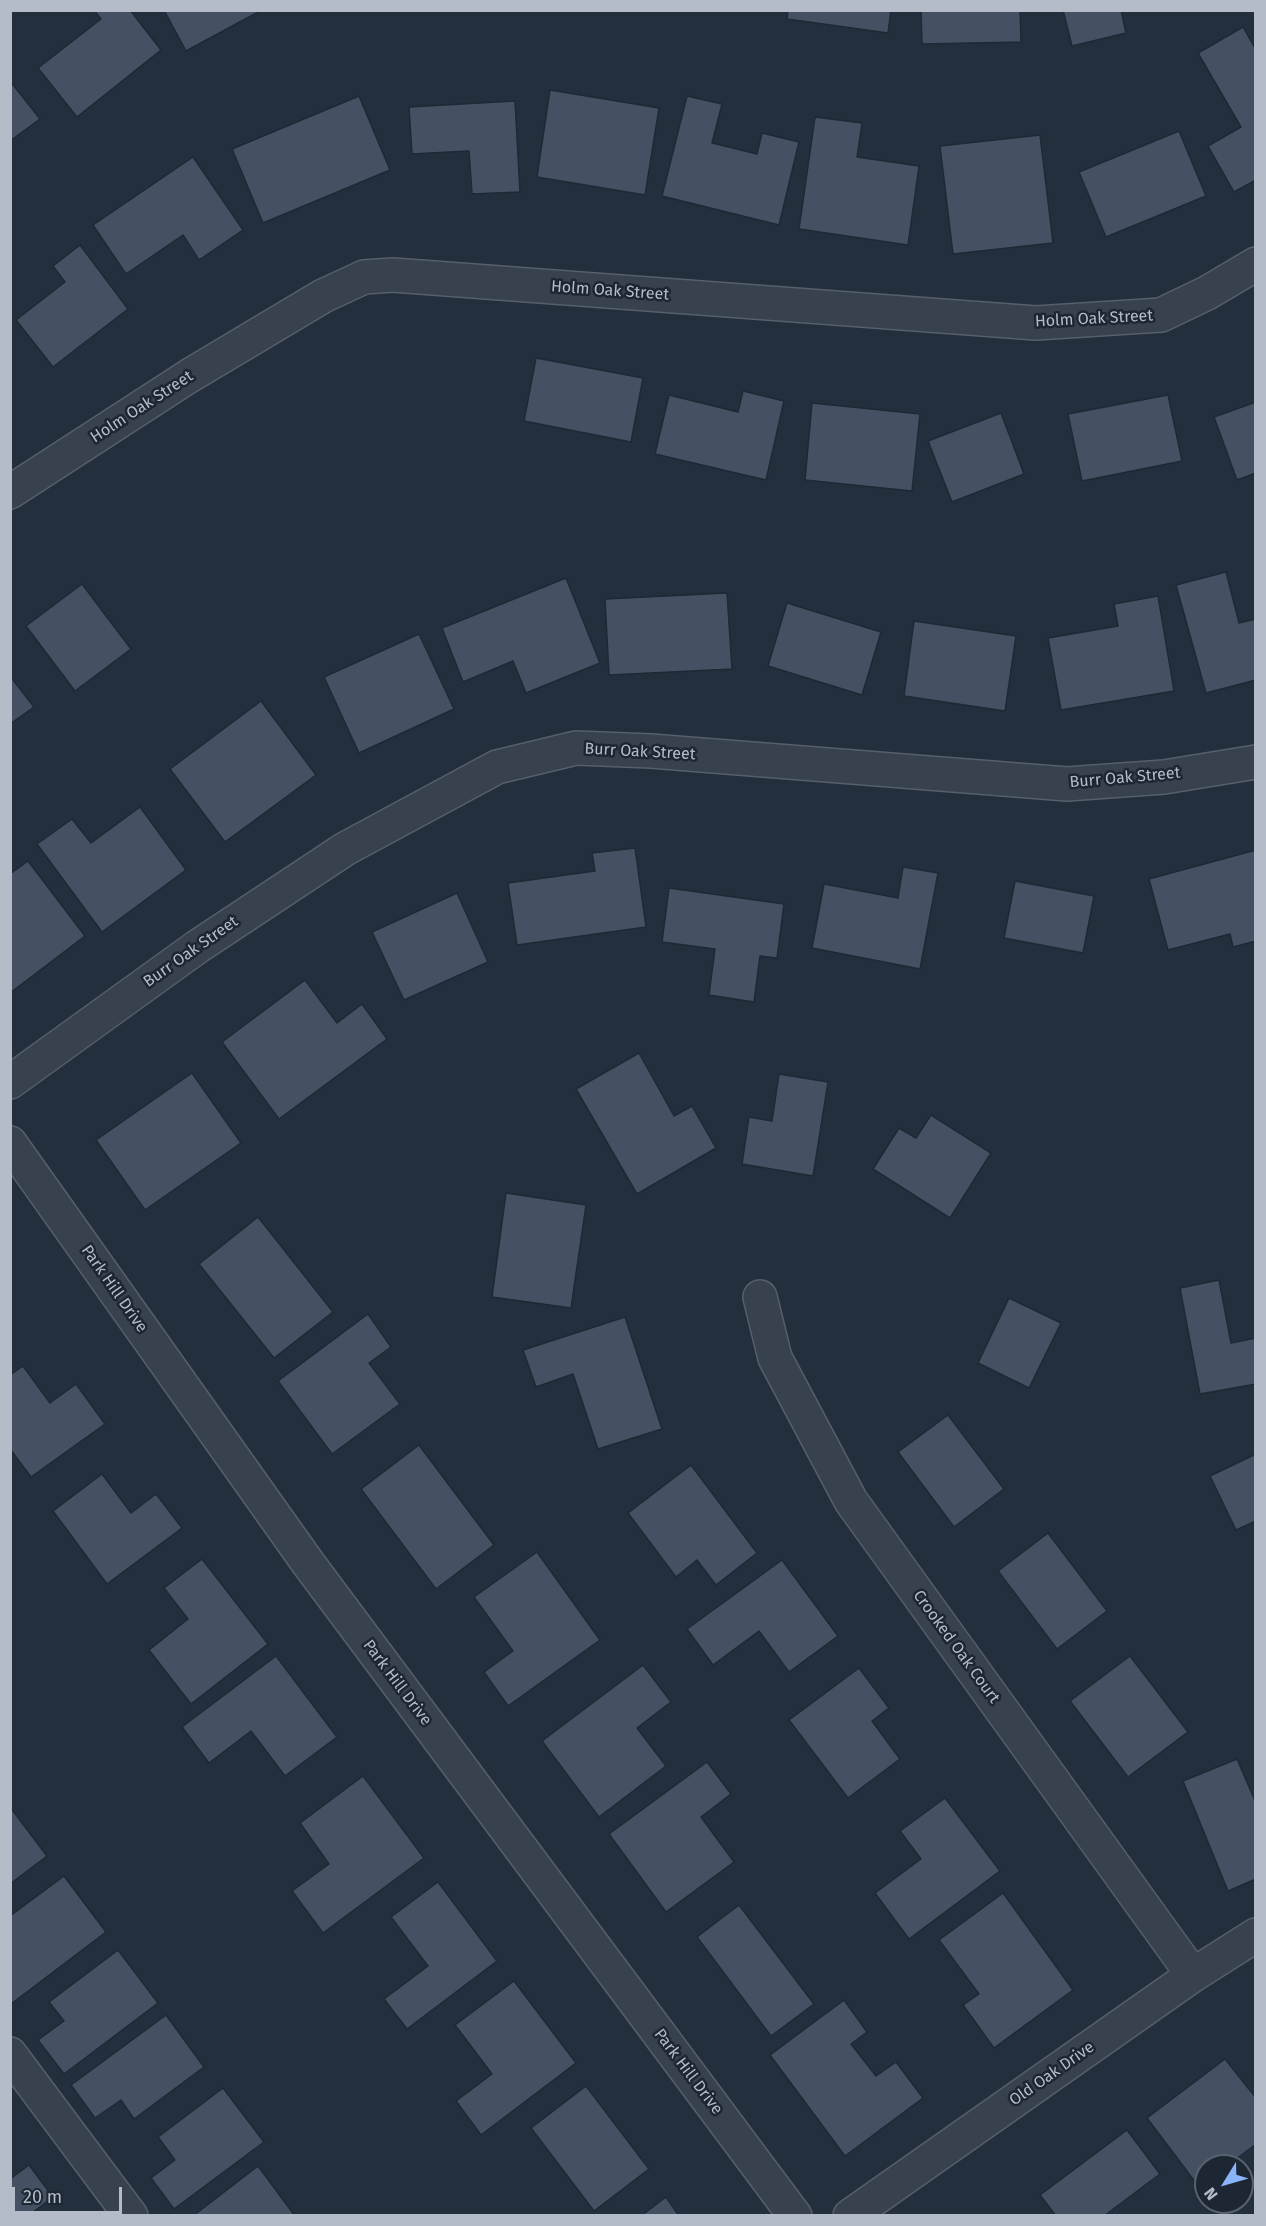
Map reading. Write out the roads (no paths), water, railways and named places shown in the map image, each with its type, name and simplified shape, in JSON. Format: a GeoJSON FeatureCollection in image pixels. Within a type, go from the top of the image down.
{"type":"FeatureCollection","features":[{"type":"Feature","properties":{"kind":"street","name":"Holm Oak Street"},"geometry":{"type":"LineString","coordinates":[[10,492],[199,370],[323,296],[364,277],[393,274],[1036,323],[1161,315],[1208,293],[1256,264]]}},
{"type":"Feature","properties":{"kind":"street","name":"Burr Oak Street"},"geometry":{"type":"LineString","coordinates":[[10,1082],[197,947],[345,849],[497,767],[576,748],[651,751],[1066,784],[1164,777],[1256,762]]}},
{"type":"Feature","properties":{"kind":"street","name":"Park Hill Drive"},"geometry":{"type":"LineString","coordinates":[[10,1143],[308,1563],[795,2216]]}},
{"type":"Feature","properties":{"kind":"street","name":"Crooked Oak Court"},"geometry":{"type":"LineString","coordinates":[[760,1297],[775,1358],[851,1501],[1193,1975]]}},
{"type":"Feature","properties":{"kind":"street","name":"Old Oak Drive"},"geometry":{"type":"LineString","coordinates":[[850,2216],[1193,1975],[1256,1935]]}},
{"type":"Feature","properties":{"kind":"street"},"geometry":{"type":"LineString","coordinates":[[10,2054],[131,2216]]}}]}
